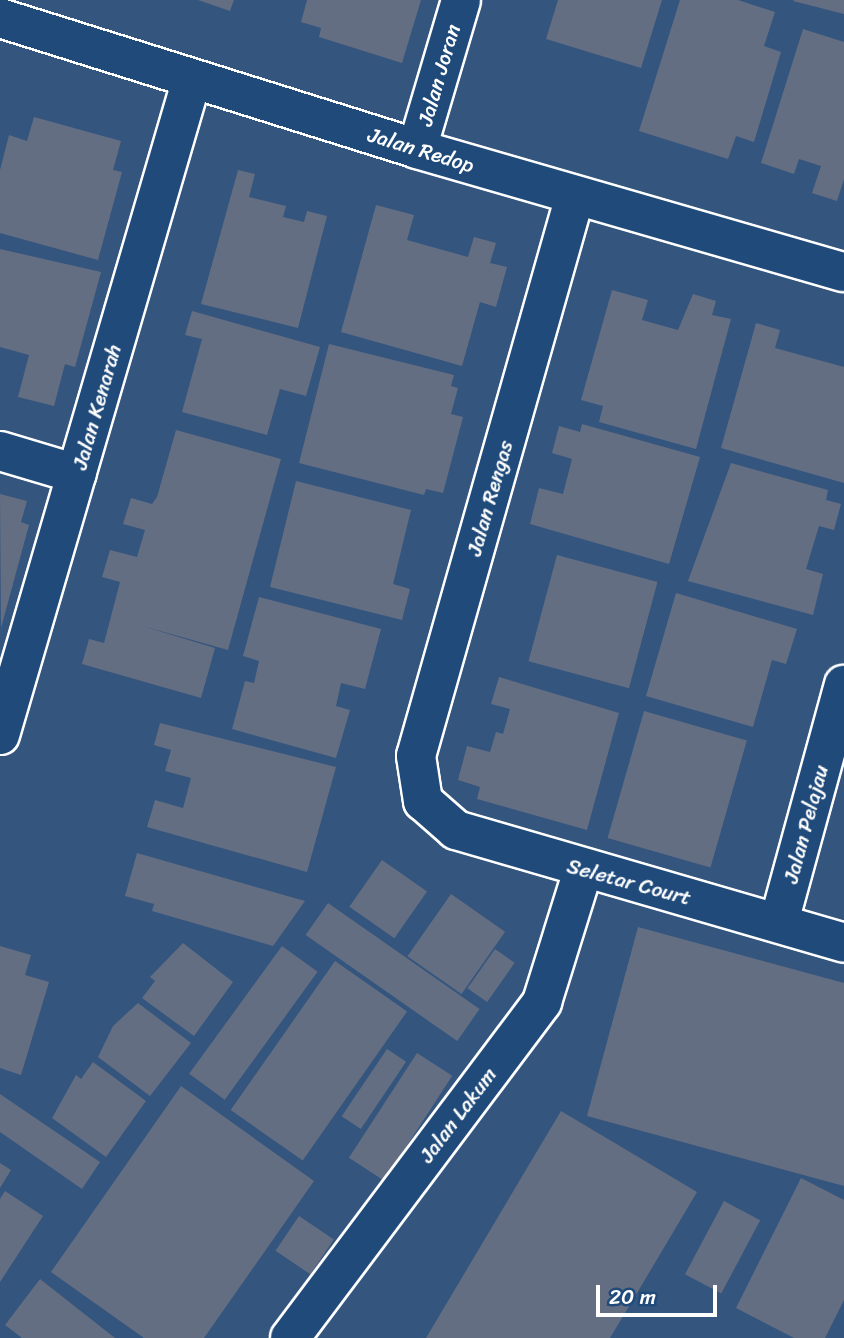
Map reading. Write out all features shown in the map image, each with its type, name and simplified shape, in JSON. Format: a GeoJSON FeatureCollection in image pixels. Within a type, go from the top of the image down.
{"type":"FeatureCollection","features":[{"type":"Feature","properties":{"kind":"street","name":"Jalan Joran"},"geometry":{"type":"LineString","coordinates":[[417,149],[461,0]]}},
{"type":"Feature","properties":{"kind":"street","name":"Jalan Redop"},"geometry":{"type":"LineString","coordinates":[[0,18],[417,149],[844,272]]}},
{"type":"Feature","properties":{"kind":"street","name":"Jalan Kenarah"},"geometry":{"type":"LineString","coordinates":[[0,735],[192,79]]}},
{"type":"Feature","properties":{"kind":"street","name":"Jalan Rengas"},"geometry":{"type":"LineString","coordinates":[[423,801],[416,756],[575,196]]}},
{"type":"Feature","properties":{"kind":"street"},"geometry":{"type":"LineString","coordinates":[[0,451],[77,474]]}},
{"type":"Feature","properties":{"kind":"street","name":"Jalan Pelajau"},"geometry":{"type":"LineString","coordinates":[[779,922],[844,685]]}},
{"type":"Feature","properties":{"kind":"street","name":"Seletar Court"},"geometry":{"type":"LineString","coordinates":[[423,801],[456,830],[583,870],[779,922],[844,943]]}},
{"type":"Feature","properties":{"kind":"street","name":"Jalan Lakum"},"geometry":{"type":"LineString","coordinates":[[290,1338],[542,1002],[583,870]]}},
{"type":"Feature","properties":{"kind":"building"},"geometry":{"type":"Polygon","coordinates":[[[198,0],[234,0],[230,11],[198,0]]]}},
{"type":"Feature","properties":{"kind":"building"},"geometry":{"type":"Polygon","coordinates":[[[307,0],[421,0],[402,63],[319,37],[321,28],[301,22],[307,0]]]}},
{"type":"Feature","properties":{"kind":"building"},"geometry":{"type":"Polygon","coordinates":[[[558,0],[662,0],[641,68],[546,39],[558,0]]]}},
{"type":"Feature","properties":{"kind":"building"},"geometry":{"type":"Polygon","coordinates":[[[680,0],[738,0],[775,12],[764,46],[781,52],[754,142],[736,136],[728,159],[639,131],[680,0]]]}},
{"type":"Feature","properties":{"kind":"building"},"geometry":{"type":"Polygon","coordinates":[[[844,0],[844,14],[793,1],[844,0]]]}},
{"type":"Feature","properties":{"kind":"building"},"geometry":{"type":"Polygon","coordinates":[[[803,29],[844,42],[844,179],[837,201],[812,193],[821,166],[799,159],[794,174],[761,163],[803,29]]]}},
{"type":"Feature","properties":{"kind":"building"},"geometry":{"type":"Polygon","coordinates":[[[34,117],[121,141],[113,170],[122,172],[98,260],[0,233],[0,170],[9,135],[27,141],[34,117]]]}},
{"type":"Feature","properties":{"kind":"building"},"geometry":{"type":"Polygon","coordinates":[[[238,170],[255,174],[249,197],[286,206],[283,217],[304,222],[307,211],[327,216],[298,328],[201,304],[238,170]]]}},
{"type":"Feature","properties":{"kind":"building"},"geometry":{"type":"Polygon","coordinates":[[[376,205],[414,215],[407,240],[468,257],[474,237],[496,243],[490,263],[507,267],[496,307],[480,302],[462,366],[341,332],[376,205]]]}},
{"type":"Feature","properties":{"kind":"building"},"geometry":{"type":"Polygon","coordinates":[[[0,249],[101,272],[75,367],[65,364],[54,406],[18,397],[29,355],[0,347],[0,249]]]}},
{"type":"Feature","properties":{"kind":"building"},"geometry":{"type":"Polygon","coordinates":[[[612,290],[648,300],[642,320],[678,330],[693,294],[716,301],[712,315],[731,319],[696,449],[599,422],[603,406],[581,400],[612,290]]]}},
{"type":"Feature","properties":{"kind":"building"},"geometry":{"type":"Polygon","coordinates":[[[192,311],[320,347],[306,396],[280,389],[267,435],[182,412],[202,339],[185,335],[192,311]]]}},
{"type":"Feature","properties":{"kind":"building"},"geometry":{"type":"Polygon","coordinates":[[[756,323],[780,330],[775,348],[844,367],[844,483],[721,448],[756,323]]]}},
{"type":"Feature","properties":{"kind":"building"},"geometry":{"type":"Polygon","coordinates":[[[329,344],[454,375],[451,386],[458,388],[451,414],[463,417],[443,493],[426,489],[424,495],[299,463],[329,344]]]}},
{"type":"Feature","properties":{"kind":"building"},"geometry":{"type":"Polygon","coordinates":[[[582,424],[700,457],[669,564],[530,524],[539,488],[563,494],[572,459],[552,453],[559,426],[580,432],[582,424]]]}},
{"type":"Feature","properties":{"kind":"building"},"geometry":{"type":"Polygon","coordinates":[[[176,430],[281,459],[228,650],[139,625],[215,648],[201,698],[82,664],[89,639],[104,643],[120,582],[102,577],[110,550],[137,557],[145,530],[123,524],[131,498],[152,504],[157,497],[176,430]]]}},
{"type":"Feature","properties":{"kind":"building"},"geometry":{"type":"Polygon","coordinates":[[[731,463],[828,490],[826,500],[841,504],[834,530],[819,526],[806,569],[823,574],[813,615],[688,581],[731,463]]]}},
{"type":"Feature","properties":{"kind":"building"},"geometry":{"type":"Polygon","coordinates":[[[296,481],[411,510],[393,584],[410,589],[402,620],[270,587],[296,481]]]}},
{"type":"Feature","properties":{"kind":"building"},"geometry":{"type":"Polygon","coordinates":[[[0,494],[27,501],[21,522],[29,525],[1,628],[0,494]]]}},
{"type":"Feature","properties":{"kind":"building"},"geometry":{"type":"Polygon","coordinates":[[[557,555],[657,582],[629,688],[529,661],[557,555]]]}},
{"type":"Feature","properties":{"kind":"building"},"geometry":{"type":"Polygon","coordinates":[[[676,593],[797,629],[786,664],[772,660],[753,727],[646,696],[676,593]]]}},
{"type":"Feature","properties":{"kind":"building"},"geometry":{"type":"Polygon","coordinates":[[[259,597],[381,629],[365,689],[341,683],[336,706],[350,710],[336,758],[232,729],[245,681],[254,683],[259,661],[243,656],[259,597]]]}},
{"type":"Feature","properties":{"kind":"building"},"geometry":{"type":"Polygon","coordinates":[[[499,677],[619,713],[587,830],[477,799],[480,787],[458,780],[467,746],[490,752],[496,732],[503,734],[510,709],[491,704],[499,677]]]}},
{"type":"Feature","properties":{"kind":"building"},"geometry":{"type":"Polygon","coordinates":[[[644,711],[747,740],[710,867],[608,838],[644,711]]]}},
{"type":"Feature","properties":{"kind":"building"},"geometry":{"type":"Polygon","coordinates":[[[160,723],[336,767],[307,872],[147,827],[155,800],[183,808],[191,778],[165,771],[171,750],[154,745],[160,723]]]}},
{"type":"Feature","properties":{"kind":"building"},"geometry":{"type":"Polygon","coordinates":[[[137,853],[305,901],[273,946],[152,911],[154,904],[125,896],[137,853]]]}},
{"type":"Feature","properties":{"kind":"building"},"geometry":{"type":"Polygon","coordinates":[[[382,860],[427,892],[394,938],[349,907],[382,860]]]}},
{"type":"Feature","properties":{"kind":"building"},"geometry":{"type":"Polygon","coordinates":[[[451,894],[505,932],[461,994],[407,956],[451,894]]]}},
{"type":"Feature","properties":{"kind":"building"},"geometry":{"type":"Polygon","coordinates":[[[328,903],[480,1009],[457,1041],[306,935],[328,903]]]}},
{"type":"Feature","properties":{"kind":"building"},"geometry":{"type":"Polygon","coordinates":[[[638,927],[844,983],[844,1186],[587,1116],[638,927]]]}},
{"type":"Feature","properties":{"kind":"building"},"geometry":{"type":"Polygon","coordinates":[[[183,943],[233,982],[194,1036],[142,998],[155,981],[150,977],[183,943]]]}},
{"type":"Feature","properties":{"kind":"building"},"geometry":{"type":"Polygon","coordinates":[[[0,946],[31,955],[25,975],[49,982],[21,1075],[0,1068],[0,946]]]}},
{"type":"Feature","properties":{"kind":"building"},"geometry":{"type":"Polygon","coordinates":[[[282,946],[318,972],[225,1100],[189,1074],[282,946]]]}},
{"type":"Feature","properties":{"kind":"building"},"geometry":{"type":"Polygon","coordinates":[[[495,949],[515,963],[487,1002],[467,988],[495,949]]]}},
{"type":"Feature","properties":{"kind":"building"},"geometry":{"type":"Polygon","coordinates":[[[335,961],[407,1011],[303,1161],[231,1110],[335,961]]]}},
{"type":"Feature","properties":{"kind":"building"},"geometry":{"type":"Polygon","coordinates":[[[138,1003],[191,1043],[150,1096],[98,1057],[113,1026],[138,1003]]]}},
{"type":"Feature","properties":{"kind":"building"},"geometry":{"type":"Polygon","coordinates":[[[387,1049],[406,1062],[361,1129],[342,1116],[387,1049]]]}},
{"type":"Feature","properties":{"kind":"building"},"geometry":{"type":"Polygon","coordinates":[[[417,1053],[452,1076],[384,1181],[349,1158],[417,1053]]]}},
{"type":"Feature","properties":{"kind":"building"},"geometry":{"type":"Polygon","coordinates":[[[93,1062],[146,1101],[106,1157],[52,1118],[76,1075],[81,1079],[93,1062]]]}},
{"type":"Feature","properties":{"kind":"building"},"geometry":{"type":"Polygon","coordinates":[[[181,1086],[314,1181],[204,1338],[144,1338],[51,1272],[181,1086]]]}},
{"type":"Feature","properties":{"kind":"building"},"geometry":{"type":"Polygon","coordinates":[[[0,1094],[100,1162],[82,1189],[0,1132],[0,1094]]]}},
{"type":"Feature","properties":{"kind":"building"},"geometry":{"type":"Polygon","coordinates":[[[561,1111],[697,1192],[640,1288],[610,1338],[426,1338],[561,1111]]]}},
{"type":"Feature","properties":{"kind":"building"},"geometry":{"type":"Polygon","coordinates":[[[0,1163],[11,1170],[0,1188],[0,1163]]]}},
{"type":"Feature","properties":{"kind":"building"},"geometry":{"type":"Polygon","coordinates":[[[801,1178],[844,1200],[844,1300],[825,1338],[794,1338],[736,1308],[801,1178]]]}},
{"type":"Feature","properties":{"kind":"building"},"geometry":{"type":"Polygon","coordinates":[[[5,1191],[43,1216],[0,1282],[0,1199],[5,1191]]]}},
{"type":"Feature","properties":{"kind":"building"},"geometry":{"type":"Polygon","coordinates":[[[724,1201],[760,1220],[721,1294],[685,1274],[724,1201]]]}},
{"type":"Feature","properties":{"kind":"building"},"geometry":{"type":"Polygon","coordinates":[[[299,1216],[334,1239],[310,1274],[276,1251],[299,1216]]]}},
{"type":"Feature","properties":{"kind":"building"},"geometry":{"type":"Polygon","coordinates":[[[40,1279],[115,1338],[22,1338],[5,1325],[40,1279]]]}}]}
